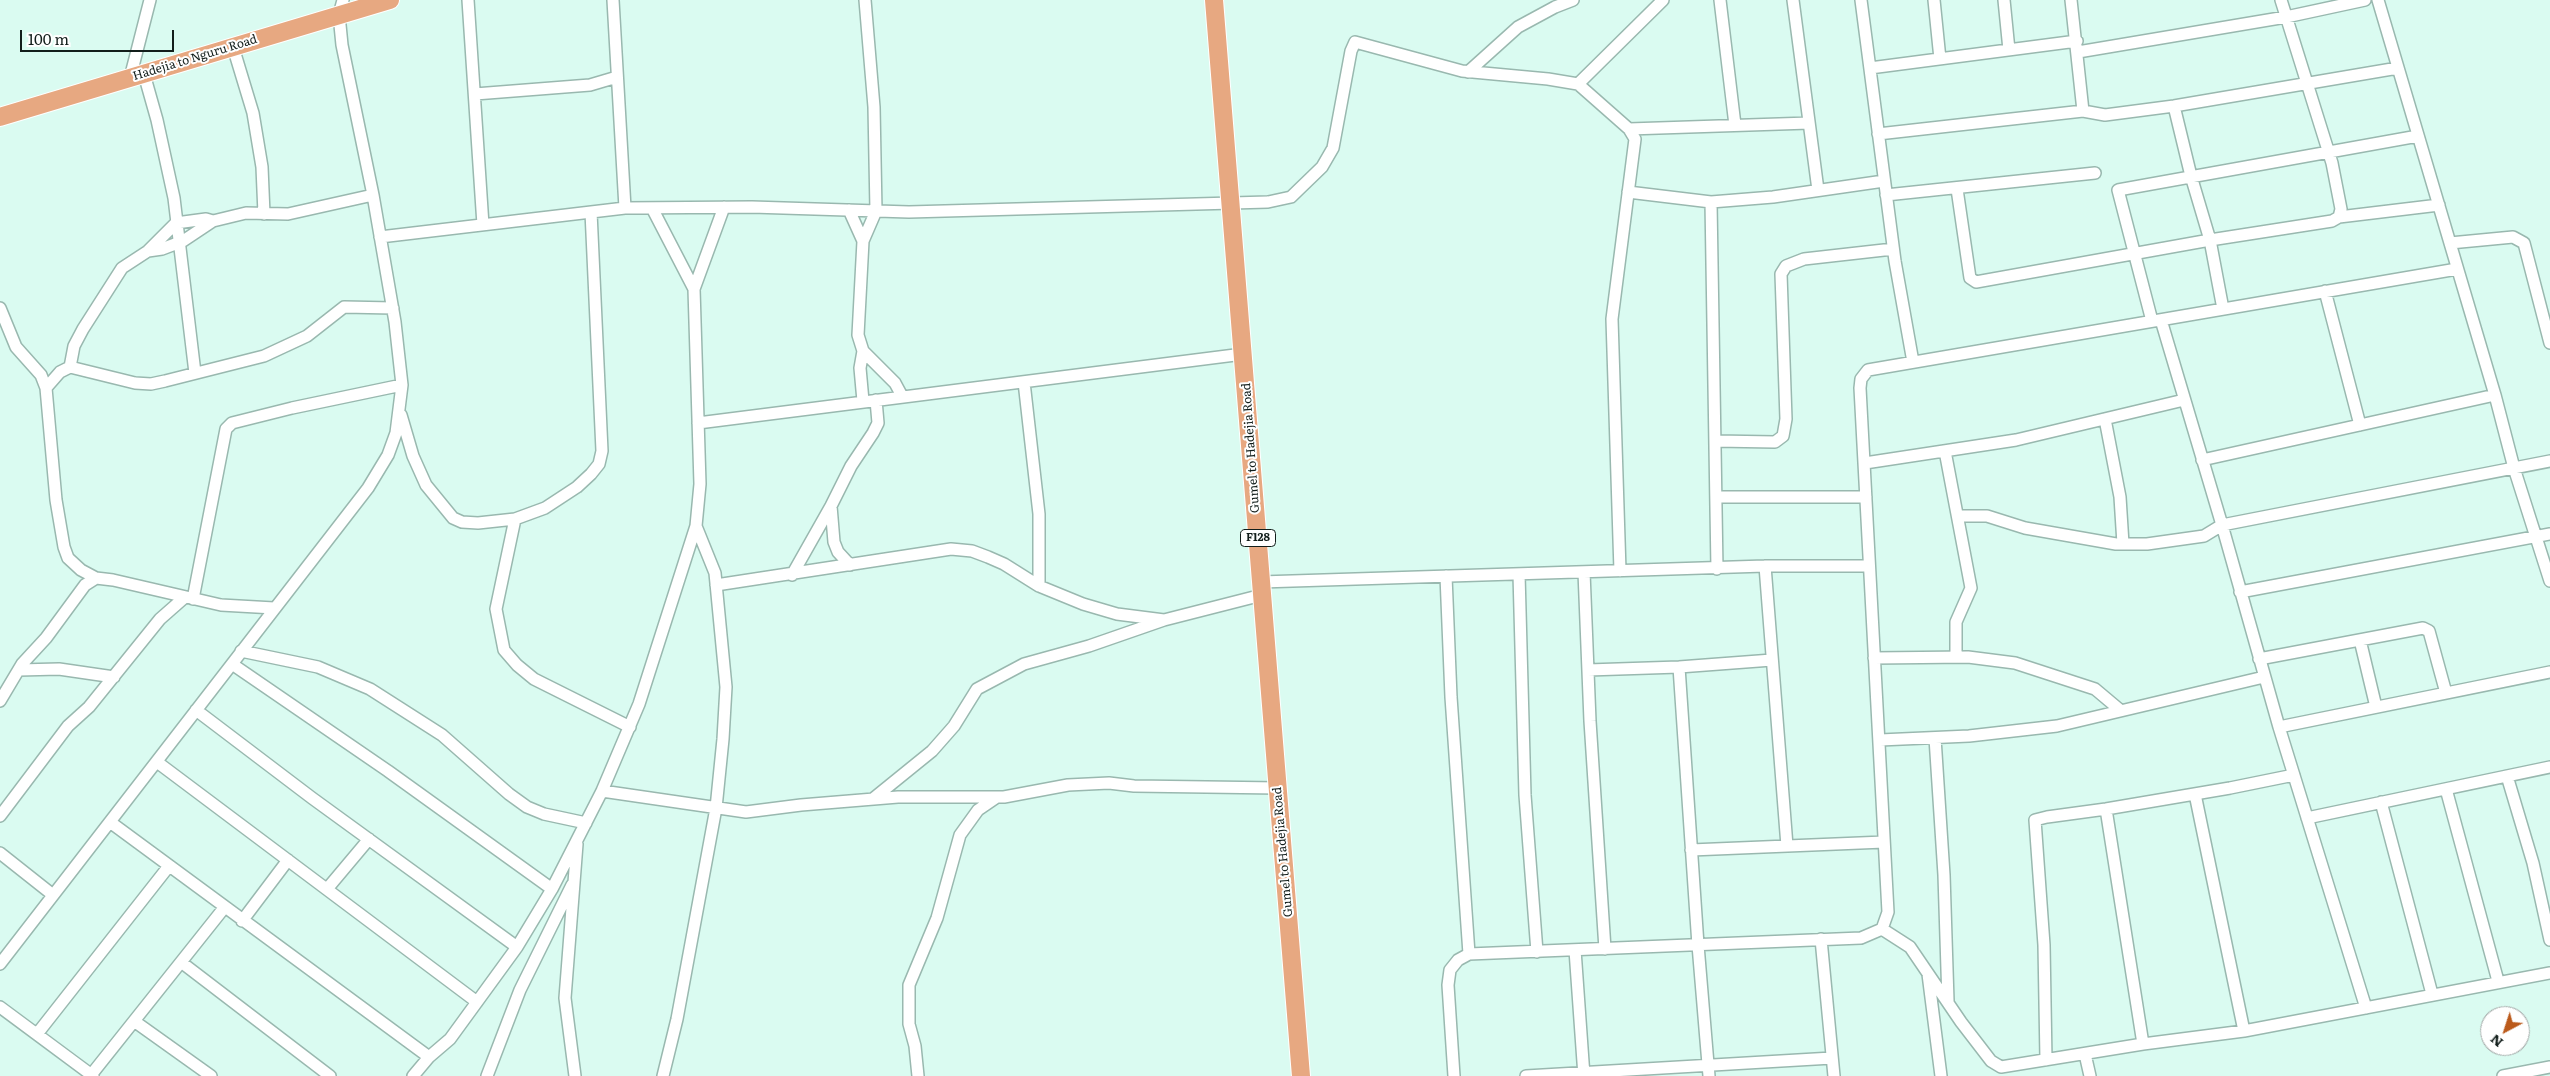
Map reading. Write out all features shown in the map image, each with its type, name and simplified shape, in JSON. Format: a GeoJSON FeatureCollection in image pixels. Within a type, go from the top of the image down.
{"type":"FeatureCollection","features":[{"type":"Feature","properties":{"kind":"main road","name":"Hadejia to Nguru Road"},"geometry":{"type":"LineString","coordinates":[[0,117],[233,47],[341,8],[390,0]]}},
{"type":"Feature","properties":{"kind":"main road","name":"Gumel to Hadejia Road"},"geometry":{"type":"LineString","coordinates":[[1214,0],[1301,1076]]}},
{"type":"Feature","properties":{"kind":"street"},"geometry":{"type":"LineString","coordinates":[[150,0],[137,76],[157,120],[174,198],[195,373]]}},
{"type":"Feature","properties":{"kind":"street"},"geometry":{"type":"LineString","coordinates":[[468,0],[483,225]]}},
{"type":"Feature","properties":{"kind":"street"},"geometry":{"type":"LineString","coordinates":[[613,0],[625,208]]}},
{"type":"Feature","properties":{"kind":"street"},"geometry":{"type":"LineString","coordinates":[[863,401],[860,368],[863,351],[858,335],[863,241],[876,211],[874,108],[865,0]]}},
{"type":"Feature","properties":{"kind":"street"},"geometry":{"type":"LineString","coordinates":[[1468,72],[1518,27],[1555,7],[1573,0]]}},
{"type":"Feature","properties":{"kind":"street"},"geometry":{"type":"LineString","coordinates":[[1578,84],[1663,0]]}},
{"type":"Feature","properties":{"kind":"street"},"geometry":{"type":"LineString","coordinates":[[1720,0],[1735,125]]}},
{"type":"Feature","properties":{"kind":"street"},"geometry":{"type":"LineString","coordinates":[[1793,0],[1818,190]]}},
{"type":"Feature","properties":{"kind":"street"},"geometry":{"type":"LineString","coordinates":[[1861,0],[1893,249],[1913,362]]}},
{"type":"Feature","properties":{"kind":"street"},"geometry":{"type":"LineString","coordinates":[[1934,0],[1940,59]]}},
{"type":"Feature","properties":{"kind":"street"},"geometry":{"type":"LineString","coordinates":[[2004,0],[2009,50]]}},
{"type":"Feature","properties":{"kind":"street"},"geometry":{"type":"LineString","coordinates":[[2071,0],[2084,111]]}},
{"type":"Feature","properties":{"kind":"street"},"geometry":{"type":"LineString","coordinates":[[2281,0],[2328,152],[2342,209],[2338,217]]}},
{"type":"Feature","properties":{"kind":"street"},"geometry":{"type":"LineString","coordinates":[[1870,68],[2009,50],[2077,46],[2286,17],[2365,0]]}},
{"type":"Feature","properties":{"kind":"street"},"geometry":{"type":"LineString","coordinates":[[2378,0],[2495,395],[2514,468],[2550,581]]}},
{"type":"Feature","properties":{"kind":"street"},"geometry":{"type":"LineString","coordinates":[[1,961],[368,488],[388,454],[396,433],[400,414],[402,385],[393,308],[373,195],[342,45],[341,8]]}},
{"type":"Feature","properties":{"kind":"street"},"geometry":{"type":"LineString","coordinates":[[380,237],[625,208],[876,211],[1268,202],[1291,197],[1322,167],[1333,148],[1351,51],[1355,42],[1468,72],[1548,79],[1578,84],[1629,129],[1635,139],[1612,319],[1620,571]]}},
{"type":"Feature","properties":{"kind":"street"},"geometry":{"type":"LineString","coordinates":[[233,47],[253,113],[262,167],[264,214]]}},
{"type":"Feature","properties":{"kind":"street"},"geometry":{"type":"LineString","coordinates":[[1878,134],[2084,111],[2105,115],[2174,106],[2398,68]]}},
{"type":"Feature","properties":{"kind":"street"},"geometry":{"type":"LineString","coordinates":[[475,94],[590,85],[617,77]]}},
{"type":"Feature","properties":{"kind":"street"},"geometry":{"type":"LineString","coordinates":[[2174,106],[2191,176],[2210,240],[2223,309]]}},
{"type":"Feature","properties":{"kind":"street"},"geometry":{"type":"LineString","coordinates":[[1629,129],[1809,123]]}},
{"type":"Feature","properties":{"kind":"street"},"geometry":{"type":"LineString","coordinates":[[2366,1008],[2278,727],[2222,525],[2184,400],[2133,254],[2118,190],[2418,136]]}},
{"type":"Feature","properties":{"kind":"street"},"geometry":{"type":"LineString","coordinates":[[1886,195],[2095,173]]}},
{"type":"Feature","properties":{"kind":"street"},"geometry":{"type":"LineString","coordinates":[[1628,192],[1711,202],[1884,181]]}},
{"type":"Feature","properties":{"kind":"street"},"geometry":{"type":"LineString","coordinates":[[1957,189],[1970,278],[1976,282],[2210,240],[2332,221],[2338,217],[2438,205]]}},
{"type":"Feature","properties":{"kind":"street"},"geometry":{"type":"LineString","coordinates":[[148,251],[162,249],[179,243],[213,221],[246,213],[288,214],[373,195]]}},
{"type":"Feature","properties":{"kind":"street"},"geometry":{"type":"LineString","coordinates":[[1711,202],[1717,569]]}},
{"type":"Feature","properties":{"kind":"street"},"geometry":{"type":"LineString","coordinates":[[652,208],[694,288]]}},
{"type":"Feature","properties":{"kind":"street"},"geometry":{"type":"LineString","coordinates":[[413,1076],[429,1057],[450,1039],[517,947],[552,889],[586,823],[602,791],[639,704],[696,526],[700,484],[694,288],[724,208]]}},
{"type":"Feature","properties":{"kind":"street"},"geometry":{"type":"LineString","coordinates":[[849,210],[863,241]]}},
{"type":"Feature","properties":{"kind":"street"},"geometry":{"type":"LineString","coordinates":[[400,414],[413,456],[426,485],[453,518],[462,522],[478,523],[515,519],[545,508],[569,492],[599,464],[602,451],[590,212]]}},
{"type":"Feature","properties":{"kind":"street"},"geometry":{"type":"LineString","coordinates":[[70,367],[74,346],[122,268],[148,251],[176,223],[206,219],[213,221]]}},
{"type":"Feature","properties":{"kind":"street"},"geometry":{"type":"LineString","coordinates":[[2450,243],[2513,237],[2524,243],[2550,343]]}},
{"type":"Feature","properties":{"kind":"street"},"geometry":{"type":"LineString","coordinates":[[1716,441],[1775,442],[1783,436],[1786,419],[1781,274],[1786,266],[1804,258],[1893,249]]}},
{"type":"Feature","properties":{"kind":"street"},"geometry":{"type":"LineString","coordinates":[[1454,1076],[1448,985],[1450,970],[1458,960],[1469,954],[1861,938],[1882,929],[1888,912],[1880,740],[1868,566],[1865,463],[1860,388],[1864,374],[1868,370],[2458,268]]}},
{"type":"Feature","properties":{"kind":"street"},"geometry":{"type":"LineString","coordinates":[[2325,291],[2360,425]]}},
{"type":"Feature","properties":{"kind":"street"},"geometry":{"type":"LineString","coordinates":[[46,388],[60,372],[70,367],[143,383],[158,382],[264,356],[307,336],[344,307],[393,308]]}},
{"type":"Feature","properties":{"kind":"street"},"geometry":{"type":"LineString","coordinates":[[0,308],[16,347],[40,375],[46,388],[56,500],[64,547],[68,558],[81,570],[96,578],[113,580],[221,605],[274,608]]}},
{"type":"Feature","properties":{"kind":"street"},"geometry":{"type":"LineString","coordinates":[[863,351],[895,383],[902,396]]}},
{"type":"Feature","properties":{"kind":"street"},"geometry":{"type":"LineString","coordinates":[[698,422],[1243,354]]}},
{"type":"Feature","properties":{"kind":"street"},"geometry":{"type":"LineString","coordinates":[[1024,382],[1039,514],[1039,586]]}},
{"type":"Feature","properties":{"kind":"street"},"geometry":{"type":"LineString","coordinates":[[0,816],[68,726],[89,707],[160,619],[189,598],[226,429],[232,423],[292,408],[402,385]]}},
{"type":"Feature","properties":{"kind":"street"},"geometry":{"type":"LineString","coordinates":[[2202,460],[2495,395]]}},
{"type":"Feature","properties":{"kind":"street"},"geometry":{"type":"LineString","coordinates":[[792,574],[832,506],[851,466],[873,433],[878,422],[876,400]]}},
{"type":"Feature","properties":{"kind":"street"},"geometry":{"type":"LineString","coordinates":[[1865,463],[2016,440],[2184,400]]}},
{"type":"Feature","properties":{"kind":"street"},"geometry":{"type":"LineString","coordinates":[[2105,419],[2120,497],[2123,544]]}},
{"type":"Feature","properties":{"kind":"street"},"geometry":{"type":"LineString","coordinates":[[1945,451],[1971,588],[1956,622],[1956,657]]}},
{"type":"Feature","properties":{"kind":"street"},"geometry":{"type":"LineString","coordinates":[[1958,516],[1988,516],[2025,528],[2123,544],[2147,544],[2204,536],[2222,525],[2550,460]]}},
{"type":"Feature","properties":{"kind":"street"},"geometry":{"type":"LineString","coordinates":[[1716,497],[1866,497]]}},
{"type":"Feature","properties":{"kind":"street"},"geometry":{"type":"LineString","coordinates":[[832,506],[834,542],[838,552],[850,565]]}},
{"type":"Feature","properties":{"kind":"street"},"geometry":{"type":"LineString","coordinates":[[515,519],[496,609],[504,650],[517,665],[534,679],[630,726]]}},
{"type":"Feature","properties":{"kind":"street"},"geometry":{"type":"LineString","coordinates":[[663,1076],[677,1019],[716,808],[726,687],[715,573],[696,526]]}},
{"type":"Feature","properties":{"kind":"street"},"geometry":{"type":"LineString","coordinates":[[2240,592],[2550,534]]}},
{"type":"Feature","properties":{"kind":"street"},"geometry":{"type":"LineString","coordinates":[[716,585],[951,549],[972,551],[1004,564],[1039,586],[1083,604],[1117,614],[1164,620]]}},
{"type":"Feature","properties":{"kind":"street"},"geometry":{"type":"LineString","coordinates":[[874,798],[932,751],[954,726],[977,689],[1024,664],[1089,646],[1262,588],[1446,576],[1765,566],[1868,566]]}},
{"type":"Feature","properties":{"kind":"street"},"geometry":{"type":"LineString","coordinates":[[1765,566],[1787,846]]}},
{"type":"Feature","properties":{"kind":"street"},"geometry":{"type":"LineString","coordinates":[[1584,572],[1605,949]]}},
{"type":"Feature","properties":{"kind":"street"},"geometry":{"type":"LineString","coordinates":[[1519,574],[1525,795],[1537,952]]}},
{"type":"Feature","properties":{"kind":"street"},"geometry":{"type":"LineString","coordinates":[[1446,576],[1451,697],[1469,954]]}},
{"type":"Feature","properties":{"kind":"street"},"geometry":{"type":"LineString","coordinates":[[0,700],[19,670],[46,638],[84,585],[96,578]]}},
{"type":"Feature","properties":{"kind":"street"},"geometry":{"type":"LineString","coordinates":[[2259,659],[2422,628],[2429,631],[2446,693]]}},
{"type":"Feature","properties":{"kind":"street"},"geometry":{"type":"LineString","coordinates":[[2360,640],[2376,707]]}},
{"type":"Feature","properties":{"kind":"street"},"geometry":{"type":"LineString","coordinates":[[241,651],[318,667],[370,689],[442,735],[509,794],[527,807],[544,814],[586,823]]}},
{"type":"Feature","properties":{"kind":"street"},"geometry":{"type":"LineString","coordinates":[[1874,658],[1956,657],[2015,663],[2095,689],[2120,710]]}},
{"type":"Feature","properties":{"kind":"street"},"geometry":{"type":"LineString","coordinates":[[1588,670],[1679,667],[1772,660]]}},
{"type":"Feature","properties":{"kind":"street"},"geometry":{"type":"LineString","coordinates":[[232,664],[388,771],[552,889]]}},
{"type":"Feature","properties":{"kind":"street"},"geometry":{"type":"LineString","coordinates":[[1679,667],[1698,945],[1709,1071]]}},
{"type":"Feature","properties":{"kind":"street"},"geometry":{"type":"LineString","coordinates":[[19,670],[59,669],[114,677]]}},
{"type":"Feature","properties":{"kind":"street"},"geometry":{"type":"LineString","coordinates":[[2278,727],[2550,672]]}},
{"type":"Feature","properties":{"kind":"street"},"geometry":{"type":"LineString","coordinates":[[1880,740],[1935,738],[2057,726],[2264,677]]}},
{"type":"Feature","properties":{"kind":"street"},"geometry":{"type":"LineString","coordinates":[[196,710],[517,947]]}},
{"type":"Feature","properties":{"kind":"street"},"geometry":{"type":"LineString","coordinates":[[1935,738],[1944,875],[1948,1002]]}},
{"type":"Feature","properties":{"kind":"street"},"geometry":{"type":"LineString","coordinates":[[156,762],[477,1002]]}},
{"type":"Feature","properties":{"kind":"street"},"geometry":{"type":"LineString","coordinates":[[2307,818],[2550,767]]}},
{"type":"Feature","properties":{"kind":"street"},"geometry":{"type":"LineString","coordinates":[[2046,1060],[2044,945],[2035,820],[2048,816],[2106,809],[2195,794],[2294,775]]}},
{"type":"Feature","properties":{"kind":"street"},"geometry":{"type":"LineString","coordinates":[[2506,776],[2533,863],[2550,940]]}},
{"type":"Feature","properties":{"kind":"street"},"geometry":{"type":"LineString","coordinates":[[602,791],[746,812],[874,798],[997,797],[1068,785],[1109,783],[1134,786],[1278,788]]}},
{"type":"Feature","properties":{"kind":"street"},"geometry":{"type":"LineString","coordinates":[[2446,789],[2498,981]]}},
{"type":"Feature","properties":{"kind":"street"},"geometry":{"type":"LineString","coordinates":[[2195,794],[2244,1031]]}},
{"type":"Feature","properties":{"kind":"street"},"geometry":{"type":"LineString","coordinates":[[918,1076],[915,1046],[909,1024],[909,985],[937,918],[960,835],[978,810],[997,797]]}},
{"type":"Feature","properties":{"kind":"street"},"geometry":{"type":"LineString","coordinates":[[2381,802],[2432,994]]}},
{"type":"Feature","properties":{"kind":"street"},"geometry":{"type":"LineString","coordinates":[[2106,809],[2143,1044]]}},
{"type":"Feature","properties":{"kind":"street"},"geometry":{"type":"LineString","coordinates":[[110,822],[224,908],[429,1057]]}},
{"type":"Feature","properties":{"kind":"street"},"geometry":{"type":"LineString","coordinates":[[327,889],[369,839]]}},
{"type":"Feature","properties":{"kind":"street"},"geometry":{"type":"LineString","coordinates":[[575,1076],[566,998],[577,840]]}},
{"type":"Feature","properties":{"kind":"street"},"geometry":{"type":"LineString","coordinates":[[1691,850],[1884,842]]}},
{"type":"Feature","properties":{"kind":"street"},"geometry":{"type":"LineString","coordinates":[[0,853],[53,895]]}},
{"type":"Feature","properties":{"kind":"street"},"geometry":{"type":"LineString","coordinates":[[242,921],[288,860]]}},
{"type":"Feature","properties":{"kind":"street"},"geometry":{"type":"LineString","coordinates":[[37,1034],[169,866]]}},
{"type":"Feature","properties":{"kind":"street"},"geometry":{"type":"LineString","coordinates":[[487,1076],[520,990],[574,882]]}},
{"type":"Feature","properties":{"kind":"street"},"geometry":{"type":"LineString","coordinates":[[0,1007],[92,1075],[224,908]]}},
{"type":"Feature","properties":{"kind":"street"},"geometry":{"type":"LineString","coordinates":[[1882,929],[1910,947],[1991,1061],[2001,1067],[2143,1044],[2244,1031],[2498,981],[2550,973]]}},
{"type":"Feature","properties":{"kind":"street"},"geometry":{"type":"LineString","coordinates":[[1821,939],[1834,1076]]}},
{"type":"Feature","properties":{"kind":"street"},"geometry":{"type":"LineString","coordinates":[[1576,950],[1584,1075]]}},
{"type":"Feature","properties":{"kind":"street"},"geometry":{"type":"LineString","coordinates":[[181,962],[330,1076]]}},
{"type":"Feature","properties":{"kind":"street"},"geometry":{"type":"LineString","coordinates":[[1928,971],[1942,1076]]}},
{"type":"Feature","properties":{"kind":"street"},"geometry":{"type":"LineString","coordinates":[[134,1020],[211,1076]]}},
{"type":"Feature","properties":{"kind":"street"},"geometry":{"type":"LineString","coordinates":[[2085,1054],[2090,1076]]}},
{"type":"Feature","properties":{"kind":"street"},"geometry":{"type":"LineString","coordinates":[[1526,1076],[1709,1071],[1832,1058]]}},
{"type":"Feature","properties":{"kind":"street"},"geometry":{"type":"LineString","coordinates":[[2503,1076],[2550,1067]]}}]}
